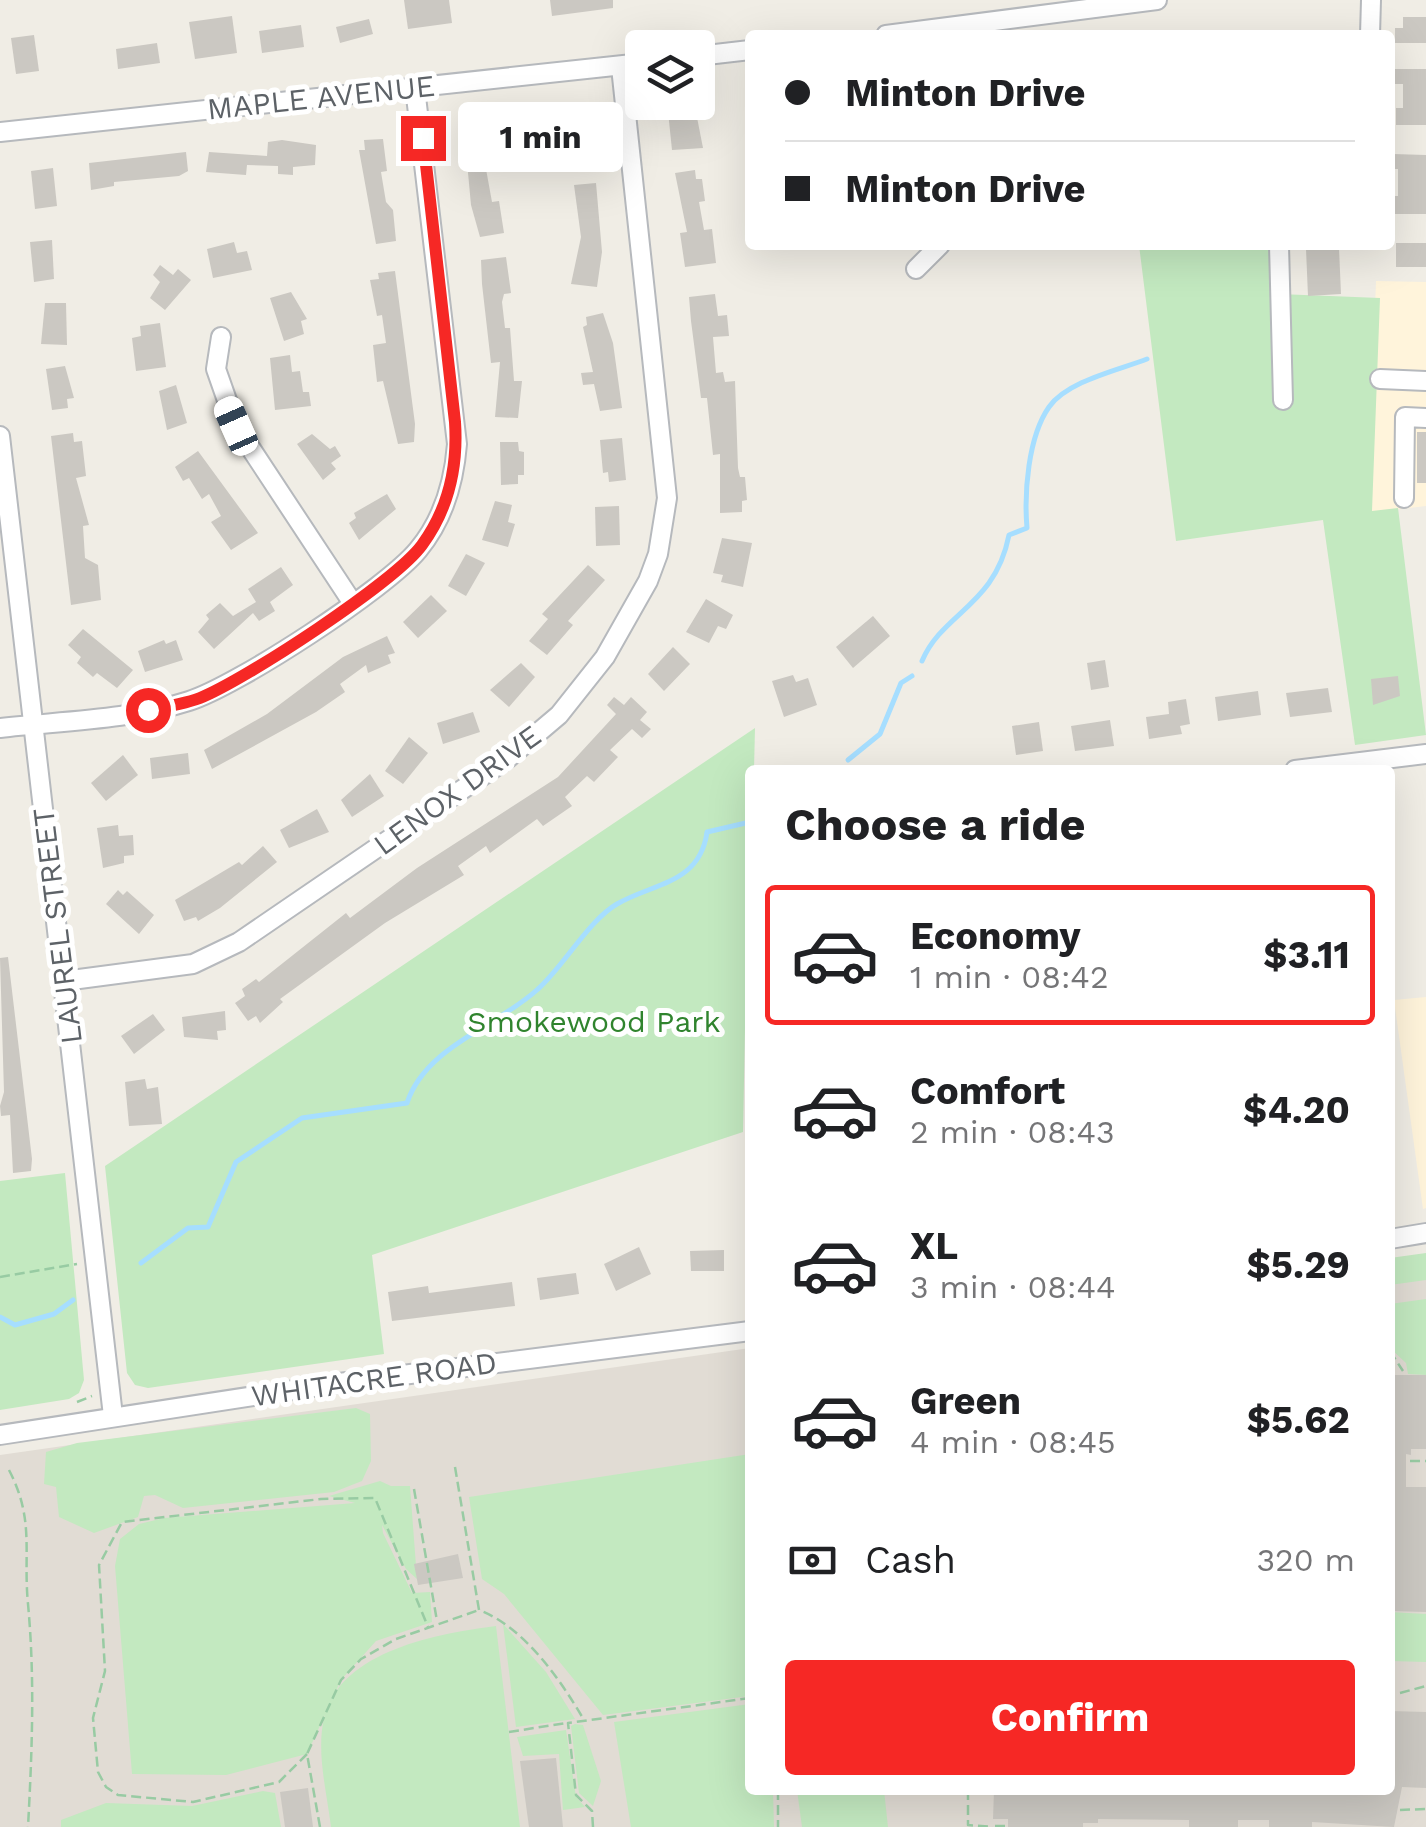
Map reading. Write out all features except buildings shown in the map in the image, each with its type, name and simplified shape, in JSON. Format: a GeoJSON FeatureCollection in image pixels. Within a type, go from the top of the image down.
{"type":"FeatureCollection","features":[{"type":"Feature","properties":{"kind":"street"},"geometry":{"type":"LineString","coordinates":[[960,30],[1157,0]]}},
{"type":"Feature","properties":{"kind":"street"},"geometry":{"type":"LineString","coordinates":[[1370,0],[1370,30]]}},
{"type":"Feature","properties":{"kind":"street"},"geometry":{"type":"LineString","coordinates":[[715,54],[745,51]]}},
{"type":"Feature","properties":{"kind":"street","name":"MAPLE AVENUE"},"geometry":{"type":"LineString","coordinates":[[0,132],[625,66]]}},
{"type":"Feature","properties":{"kind":"street","name":"LENOX DRIVE"},"geometry":{"type":"LineString","coordinates":[[64,981],[193,964],[239,942],[530,742],[583,687],[629,619],[658,554],[668,498],[621,67]]}},
{"type":"Feature","properties":{"kind":"street"},"geometry":{"type":"LineString","coordinates":[[0,728],[148,710],[202,697],[234,682],[352,602],[394,573],[420,548],[444,506],[455,464],[455,422],[416,88]]}},
{"type":"Feature","properties":{"kind":"street"},"geometry":{"type":"LineString","coordinates":[[916,269],[935,250]]}},
{"type":"Feature","properties":{"kind":"street"},"geometry":{"type":"LineString","coordinates":[[1280,250],[1283,400]]}},
{"type":"Feature","properties":{"kind":"street"},"geometry":{"type":"LineString","coordinates":[[221,336],[216,369],[236,426],[352,602]]}},
{"type":"Feature","properties":{"kind":"street"},"geometry":{"type":"LineString","coordinates":[[1380,379],[1426,381]]}},
{"type":"Feature","properties":{"kind":"street"},"geometry":{"type":"LineString","coordinates":[[1404,498],[1405,418],[1426,418]]}},
{"type":"Feature","properties":{"kind":"street","name":"LAUREL STREET"},"geometry":{"type":"LineString","coordinates":[[0,436],[113,1416]]}},
{"type":"Feature","properties":{"kind":"street"},"geometry":{"type":"LineString","coordinates":[[1336,765],[1426,754]]}},
{"type":"Feature","properties":{"kind":"street"},"geometry":{"type":"LineString","coordinates":[[1395,1238],[1426,1233]]}},
{"type":"Feature","properties":{"kind":"street","name":"WHITACRE ROAD"},"geometry":{"type":"LineString","coordinates":[[0,1435],[113,1416],[745,1331]]}},
{"type":"Feature","properties":{"kind":"path"},"geometry":{"type":"LineString","coordinates":[[0,1278],[95,1260]]}},
{"type":"Feature","properties":{"kind":"path"},"geometry":{"type":"LineString","coordinates":[[1395,1359],[1403,1371]]}},
{"type":"Feature","properties":{"kind":"path"},"geometry":{"type":"LineString","coordinates":[[77,1402],[92,1396]]}},
{"type":"Feature","properties":{"kind":"path"},"geometry":{"type":"LineString","coordinates":[[1410,1460],[1426,1461]]}},
{"type":"Feature","properties":{"kind":"path"},"geometry":{"type":"LineString","coordinates":[[455,1467],[478,1610]]}},
{"type":"Feature","properties":{"kind":"path"},"geometry":{"type":"LineString","coordinates":[[9,1470],[29,1528],[27,1601],[34,1688],[28,1827]]}},
{"type":"Feature","properties":{"kind":"path"},"geometry":{"type":"LineString","coordinates":[[414,1489],[438,1624]]}},
{"type":"Feature","properties":{"kind":"path"},"geometry":{"type":"LineString","coordinates":[[428,1627],[374,1498],[321,1499],[122,1522],[100,1565],[105,1671],[93,1718],[98,1772],[106,1787],[118,1796],[193,1802],[279,1782],[307,1754],[326,1706],[351,1669],[396,1638],[478,1610],[500,1618],[536,1654],[584,1720]]}},
{"type":"Feature","properties":{"kind":"path"},"geometry":{"type":"LineString","coordinates":[[1400,1694],[1426,1686]]}},
{"type":"Feature","properties":{"kind":"path"},"geometry":{"type":"LineString","coordinates":[[509,1732],[745,1699]]}},
{"type":"Feature","properties":{"kind":"path"},"geometry":{"type":"LineString","coordinates":[[568,1723],[576,1795],[592,1810],[593,1827]]}},
{"type":"Feature","properties":{"kind":"path"},"geometry":{"type":"LineString","coordinates":[[307,1754],[320,1827]]}},
{"type":"Feature","properties":{"kind":"path"},"geometry":{"type":"LineString","coordinates":[[778,1795],[778,1827]]}},
{"type":"Feature","properties":{"kind":"path"},"geometry":{"type":"LineString","coordinates":[[968,1795],[968,1825],[1008,1826]]}},
{"type":"Feature","properties":{"kind":"path"},"geometry":{"type":"LineString","coordinates":[[1400,1810],[1426,1809]]}},
{"type":"Feature","properties":{"kind":"shaded area"},"geometry":{"type":"Polygon","coordinates":[[[1376,281],[1426,282],[1426,506],[1368,513],[1376,281]]]}},
{"type":"Feature","properties":{"kind":"shaded area"},"geometry":{"type":"Polygon","coordinates":[[[1426,997],[1423,1209],[1395,1007],[1395,1000],[1426,997]]]}},
{"type":"Feature","properties":{"kind":"shaded area"},"geometry":{"type":"Polygon","coordinates":[[[1426,1254],[1426,1827],[0,1827],[0,1455],[745,1349],[745,1795],[1395,1795],[1395,1258],[1426,1254]]]}},
{"type":"Feature","properties":{"kind":"green space"},"geometry":{"type":"Polygon","coordinates":[[[1140,250],[1280,250],[1279,294],[1380,298],[1372,511],[1398,508],[1426,735],[1355,745],[1323,520],[1176,541],[1140,250]]]}},
{"type":"Feature","properties":{"kind":"green space","name":"Smokewood Park"},"geometry":{"type":"Polygon","coordinates":[[[755,728],[754,765],[745,765],[743,1132],[372,1255],[384,1354],[148,1388],[135,1385],[127,1373],[105,1166],[755,728]]]}},
{"type":"Feature","properties":{"kind":"green space"},"geometry":{"type":"Polygon","coordinates":[[[65,1173],[84,1380],[79,1393],[69,1399],[0,1410],[0,1181],[65,1173]]]}},
{"type":"Feature","properties":{"kind":"green space"},"geometry":{"type":"Polygon","coordinates":[[[1426,1253],[1426,1280],[1395,1284],[1395,1257],[1426,1253]]]}},
{"type":"Feature","properties":{"kind":"green space"},"geometry":{"type":"Polygon","coordinates":[[[1426,1299],[1426,1375],[1408,1374],[1406,1363],[1395,1353],[1395,1303],[1426,1299]]]}},
{"type":"Feature","properties":{"kind":"green space"},"geometry":{"type":"Polygon","coordinates":[[[356,1408],[370,1414],[371,1461],[362,1481],[334,1492],[183,1508],[155,1495],[144,1496],[138,1517],[94,1533],[59,1517],[56,1487],[44,1484],[46,1452],[77,1443],[356,1408]]]}},
{"type":"Feature","properties":{"kind":"green space"},"geometry":{"type":"Polygon","coordinates":[[[745,1455],[745,1697],[603,1715],[504,1594],[482,1579],[469,1497],[745,1455]]]}},
{"type":"Feature","properties":{"kind":"green space"},"geometry":{"type":"Polygon","coordinates":[[[380,1481],[391,1486],[410,1486],[417,1579],[406,1569],[382,1525],[383,1533],[412,1593],[430,1592],[432,1622],[376,1641],[341,1680],[307,1754],[226,1775],[132,1774],[115,1566],[120,1539],[139,1524],[164,1518],[355,1503],[329,1496],[380,1481]]]}},
{"type":"Feature","properties":{"kind":"green space"},"geometry":{"type":"Polygon","coordinates":[[[1395,1612],[1426,1614],[1426,1662],[1395,1661],[1395,1612]]]}},
{"type":"Feature","properties":{"kind":"green space"},"geometry":{"type":"Polygon","coordinates":[[[503,1624],[546,1672],[575,1719],[516,1727],[503,1624]]]}},
{"type":"Feature","properties":{"kind":"green space"},"geometry":{"type":"Polygon","coordinates":[[[496,1626],[520,1827],[331,1827],[321,1745],[324,1718],[334,1695],[350,1676],[395,1649],[496,1626]]]}},
{"type":"Feature","properties":{"kind":"green space"},"geometry":{"type":"Polygon","coordinates":[[[745,1705],[745,1795],[773,1795],[774,1827],[631,1827],[614,1722],[745,1705]]]}},
{"type":"Feature","properties":{"kind":"green space"},"geometry":{"type":"Polygon","coordinates":[[[583,1725],[601,1781],[593,1806],[579,1793],[571,1726],[583,1725]]]}},
{"type":"Feature","properties":{"kind":"green space"},"geometry":{"type":"Polygon","coordinates":[[[566,1730],[576,1797],[585,1807],[563,1810],[559,1754],[523,1756],[517,1737],[566,1730]]]}},
{"type":"Feature","properties":{"kind":"green space"},"geometry":{"type":"Polygon","coordinates":[[[263,1791],[275,1793],[281,1827],[61,1827],[61,1820],[106,1803],[192,1806],[263,1791]]]}},
{"type":"Feature","properties":{"kind":"green space"},"geometry":{"type":"Polygon","coordinates":[[[798,1795],[885,1795],[888,1827],[802,1827],[798,1795]]]}},
{"type":"Feature","properties":{"kind":"waterway"},"geometry":{"type":"LineString","coordinates":[[922,661],[931,644],[992,578],[1009,535],[1027,528],[1029,466],[1036,434],[1049,407],[1081,383],[1147,359]]}},
{"type":"Feature","properties":{"kind":"waterway"},"geometry":{"type":"LineString","coordinates":[[848,760],[880,734],[901,683],[912,676]]}},
{"type":"Feature","properties":{"kind":"waterway"},"geometry":{"type":"LineString","coordinates":[[141,1263],[188,1228],[208,1227],[236,1162],[302,1118],[407,1103],[430,1066],[538,989],[607,911],[685,872],[703,849],[707,832],[745,823]]}},
{"type":"Feature","properties":{"kind":"waterway"},"geometry":{"type":"LineString","coordinates":[[0,1317],[15,1325],[54,1314],[73,1300]]}},
{"type":"Feature","properties":{"kind":"route"},"geometry":{"type":"LineString","coordinates":[[148,710],[202,697],[234,682],[326,621],[407,562],[420,548],[444,506],[455,464],[455,422],[423,138]]}}]}
